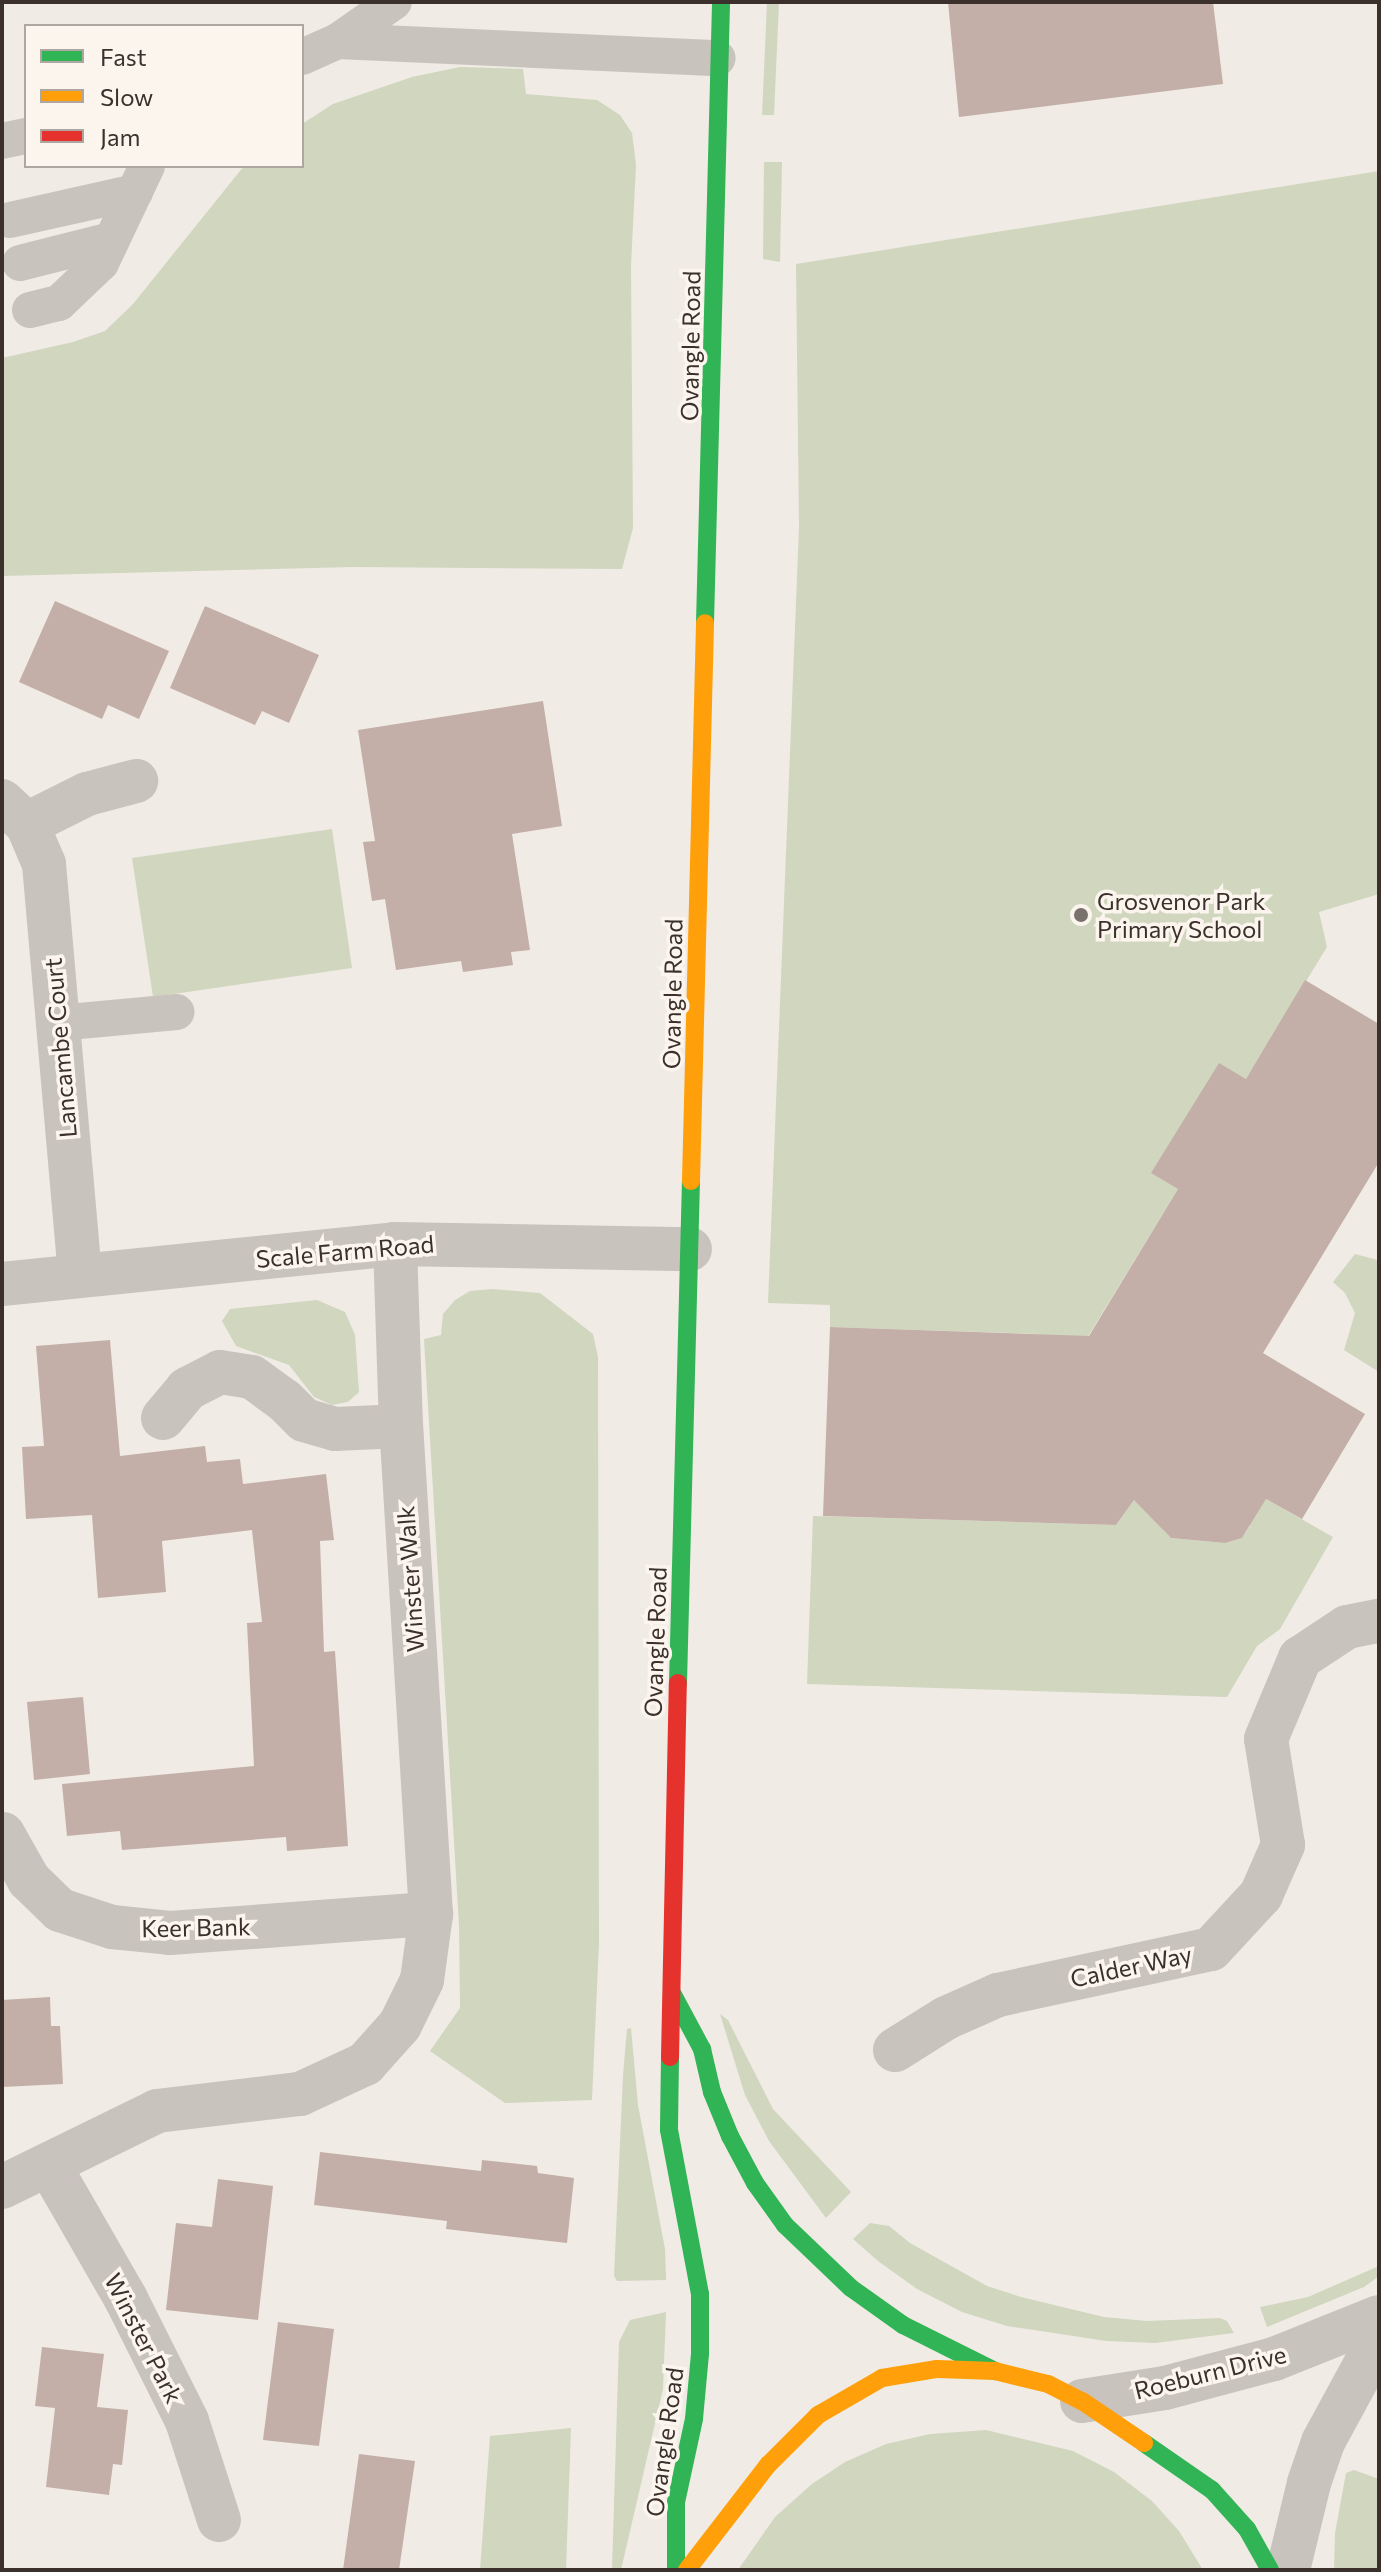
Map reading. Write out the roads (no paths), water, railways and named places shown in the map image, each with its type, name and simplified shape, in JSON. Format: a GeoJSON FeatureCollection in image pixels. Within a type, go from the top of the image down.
{"type":"FeatureCollection","features":[{"type":"Feature","properties":{"kind":"main road","name":"Ovangle Road"},"geometry":{"type":"LineString","coordinates":[[676,2570],[676,2502],[694,2419],[700,2294],[669,2130],[670,1987],[721,2]]}},
{"type":"Feature","properties":{"kind":"main road","name":"Ovangle Road"},"geometry":{"type":"LineString","coordinates":[[670,1987],[702,2049],[712,2092],[730,2136],[755,2183],[785,2225],[851,2288],[903,2325],[995,2371]]}},
{"type":"Feature","properties":{"kind":"main road"},"geometry":{"type":"LineString","coordinates":[[687,2570],[768,2465],[818,2415],[882,2378],[937,2369],[995,2371],[1048,2384],[1082,2401],[1212,2490],[1247,2529],[1270,2570]]}},
{"type":"Feature","properties":{"kind":"street","name":"Lancambe Court"},"geometry":{"type":"LineString","coordinates":[[80,1275],[44,864],[14,813],[136,781]]}},
{"type":"Feature","properties":{"kind":"street","name":"Scale Farm Road"},"geometry":{"type":"LineString","coordinates":[[2,1284],[395,1244],[690,1249]]}},
{"type":"Feature","properties":{"kind":"street","name":"Winster Walk"},"geometry":{"type":"LineString","coordinates":[[395,1244],[401,1426],[431,1914]]}},
{"type":"Feature","properties":{"kind":"street"},"geometry":{"type":"LineString","coordinates":[[163,1418],[187,1389],[220,1372],[252,1377],[284,1400],[304,1420],[335,1429],[401,1426]]}},
{"type":"Feature","properties":{"kind":"street","name":"Calder Way"},"geometry":{"type":"LineString","coordinates":[[895,2050],[946,2018],[998,1995],[1211,1949],[1261,1895],[1283,1845],[1266,1739],[1300,1658],[1347,1627],[1379,1621]]}},
{"type":"Feature","properties":{"kind":"street","name":"Keer Bank"},"geometry":{"type":"LineString","coordinates":[[3,1834],[29,1880],[60,1910],[112,1927],[170,1933],[431,1914]]}},
{"type":"Feature","properties":{"kind":"street"},"geometry":{"type":"LineString","coordinates":[[2,2187],[157,2111],[300,2094],[365,2064],[400,2025],[422,1980],[431,1914]]}},
{"type":"Feature","properties":{"kind":"street","name":"Winster Park"},"geometry":{"type":"LineString","coordinates":[[49,2165],[126,2299],[187,2421],[219,2520]]}},
{"type":"Feature","properties":{"kind":"street","name":"Roeburn Drive"},"geometry":{"type":"LineString","coordinates":[[1082,2401],[1165,2388],[1261,2363],[1379,2317]]}},
{"type":"Feature","properties":{"kind":"street"},"geometry":{"type":"LineString","coordinates":[[1288,2570],[1309,2483],[1323,2442],[1379,2339]]}},
{"type":"Feature","properties":{"kind":"lane"},"geometry":{"type":"LineString","coordinates":[[304,56],[338,41],[394,2]]}},
{"type":"Feature","properties":{"kind":"lane"},"geometry":{"type":"LineString","coordinates":[[338,41],[455,49],[544,48],[718,58]]}},
{"type":"Feature","properties":{"kind":"lane"},"geometry":{"type":"LineString","coordinates":[[2,141],[24,136]]}},
{"type":"Feature","properties":{"kind":"lane"},"geometry":{"type":"LineString","coordinates":[[10,220],[141,179]]}},
{"type":"Feature","properties":{"kind":"lane"},"geometry":{"type":"LineString","coordinates":[[30,310],[59,303],[101,263],[141,179]]}},
{"type":"Feature","properties":{"kind":"lane"},"geometry":{"type":"LineString","coordinates":[[20,263],[111,240]]}},
{"type":"Feature","properties":{"kind":"lane"},"geometry":{"type":"LineString","coordinates":[[58,1023],[176,1012]]}},
{"type":"Feature","properties":{"kind":"place","name":"Grosvenor Park Primary School"},"geometry":{"type":"Point","coordinates":[1081,915]}}]}
